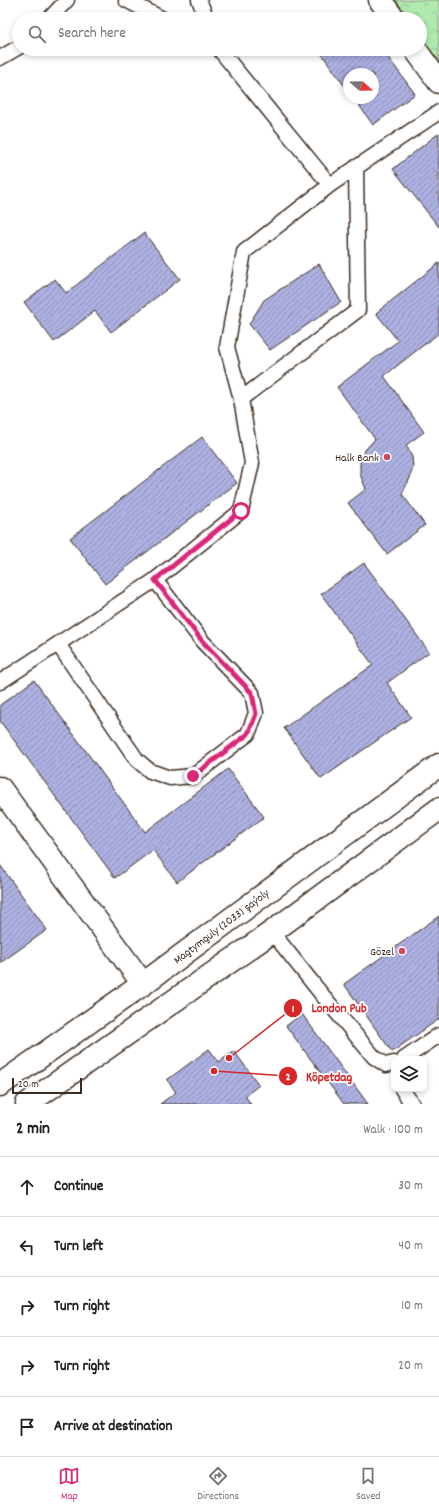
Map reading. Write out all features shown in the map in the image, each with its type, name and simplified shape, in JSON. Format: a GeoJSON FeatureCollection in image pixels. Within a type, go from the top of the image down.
{"type":"FeatureCollection","features":[{"type":"Feature","properties":{"kind":"main road"},"geometry":{"type":"LineString","coordinates":[[380,0],[389,12]]}},
{"type":"Feature","properties":{"kind":"main road"},"geometry":{"type":"LineString","coordinates":[[420,56],[439,82]]}},
{"type":"Feature","properties":{"kind":"main road","name":"Magtymguly (2033) şaýoly"},"geometry":{"type":"LineString","coordinates":[[0,1085],[143,984],[439,765]]}},
{"type":"Feature","properties":{"kind":"main road"},"geometry":{"type":"LineString","coordinates":[[0,788],[143,984]]}},
{"type":"Feature","properties":{"kind":"main road"},"geometry":{"type":"LineString","coordinates":[[26,1104],[272,932],[439,809]]}},
{"type":"Feature","properties":{"kind":"lane"},"geometry":{"type":"LineString","coordinates":[[56,12],[67,0]]}},
{"type":"Feature","properties":{"kind":"lane"},"geometry":{"type":"LineString","coordinates":[[126,0],[149,12]]}},
{"type":"Feature","properties":{"kind":"lane"},"geometry":{"type":"LineString","coordinates":[[199,0],[204,12]]}},
{"type":"Feature","properties":{"kind":"lane"},"geometry":{"type":"LineString","coordinates":[[0,58],[12,51]]}},
{"type":"Feature","properties":{"kind":"lane"},"geometry":{"type":"LineString","coordinates":[[223,56],[330,185]]}},
{"type":"Feature","properties":{"kind":"lane"},"geometry":{"type":"LineString","coordinates":[[0,682],[155,580],[241,511],[252,463],[241,399],[227,347],[244,252],[330,185],[439,112]]}},
{"type":"Feature","properties":{"kind":"lane"},"geometry":{"type":"LineString","coordinates":[[241,399],[358,310],[356,167]]}},
{"type":"Feature","properties":{"kind":"lane"},"geometry":{"type":"LineString","coordinates":[[58,644],[137,760],[150,771],[170,778],[193,776],[248,734],[256,714],[252,693],[203,642],[155,580]]}},
{"type":"Feature","properties":{"kind":"lane"},"geometry":{"type":"LineString","coordinates":[[272,932],[374,1057],[391,1067]]}},
{"type":"Feature","properties":{"kind":"lane"},"geometry":{"type":"LineString","coordinates":[[408,1056],[439,1035]]}},
{"type":"Feature","properties":{"kind":"lane"},"geometry":{"type":"LineString","coordinates":[[404,1092],[412,1104]]}},
{"type":"Feature","properties":{"kind":"green space"},"geometry":{"type":"Polygon","coordinates":[[[396,0],[439,0],[439,64],[427,46],[427,12],[404,12],[396,0]]]}},
{"type":"Feature","properties":{"kind":"building"},"geometry":{"type":"Polygon","coordinates":[[[323,56],[387,56],[415,94],[373,125],[358,104],[379,104],[379,68],[343,68],[343,84],[323,56]]]}},
{"type":"Feature","properties":{"kind":"building"},"geometry":{"type":"Polygon","coordinates":[[[439,133],[439,227],[393,169],[439,133]]]}},
{"type":"Feature","properties":{"kind":"building"},"geometry":{"type":"Polygon","coordinates":[[[144,233],[180,279],[111,332],[95,311],[54,342],[24,302],[55,279],[66,293],[144,233]]]}},
{"type":"Feature","properties":{"kind":"building","name":"Halk Bank"},"geometry":{"type":"Polygon","coordinates":[[[439,263],[439,333],[384,376],[424,432],[406,445],[412,457],[413,466],[410,478],[402,494],[425,525],[387,554],[348,503],[366,489],[360,474],[360,462],[364,451],[375,439],[337,387],[398,341],[376,313],[439,263]]]}},
{"type":"Feature","properties":{"kind":"building"},"geometry":{"type":"Polygon","coordinates":[[[319,264],[341,302],[270,350],[249,324],[264,300],[319,264]]]}},
{"type":"Feature","properties":{"kind":"building"},"geometry":{"type":"Polygon","coordinates":[[[202,437],[237,483],[105,584],[70,538],[202,437]]]}},
{"type":"Feature","properties":{"kind":"building"},"geometry":{"type":"Polygon","coordinates":[[[364,563],[429,652],[387,683],[411,717],[321,779],[284,728],[373,665],[321,594],[364,563]]]}},
{"type":"Feature","properties":{"kind":"building"},"geometry":{"type":"Polygon","coordinates":[[[34,680],[145,832],[228,769],[264,817],[177,882],[153,850],[115,878],[0,721],[0,705],[34,680]]]}},
{"type":"Feature","properties":{"kind":"building"},"geometry":{"type":"Polygon","coordinates":[[[0,865],[47,930],[0,963],[0,865]]]}},
{"type":"Feature","properties":{"kind":"building"},"geometry":{"type":"Polygon","coordinates":[[[439,916],[439,1019],[392,1052],[344,984],[439,916]]]}},
{"type":"Feature","properties":{"kind":"building"},"geometry":{"type":"Polygon","coordinates":[[[302,1014],[368,1104],[344,1104],[286,1026],[302,1014]]]}},
{"type":"Feature","properties":{"kind":"building"},"geometry":{"type":"Polygon","coordinates":[[[209,1049],[219,1062],[234,1051],[259,1085],[245,1096],[251,1104],[160,1104],[176,1092],[167,1080],[209,1049]]]}},
{"type":"Feature","properties":{"kind":"place","name":"Halk Bank"},"geometry":{"type":"Point","coordinates":[387,457]}},
{"type":"Feature","properties":{"kind":"place","name":"Gözel"},"geometry":{"type":"Point","coordinates":[402,951]}},
{"type":"Feature","properties":{"kind":"place","name":"London Pub"},"geometry":{"type":"Point","coordinates":[229,1058]}},
{"type":"Feature","properties":{"kind":"place","name":"Köpetdag"},"geometry":{"type":"Point","coordinates":[214,1071]}},
{"type":"Feature","properties":{"kind":"route"},"geometry":{"type":"LineString","coordinates":[[193,776],[248,734],[256,714],[252,693],[203,642],[155,580],[241,511]]}}]}
